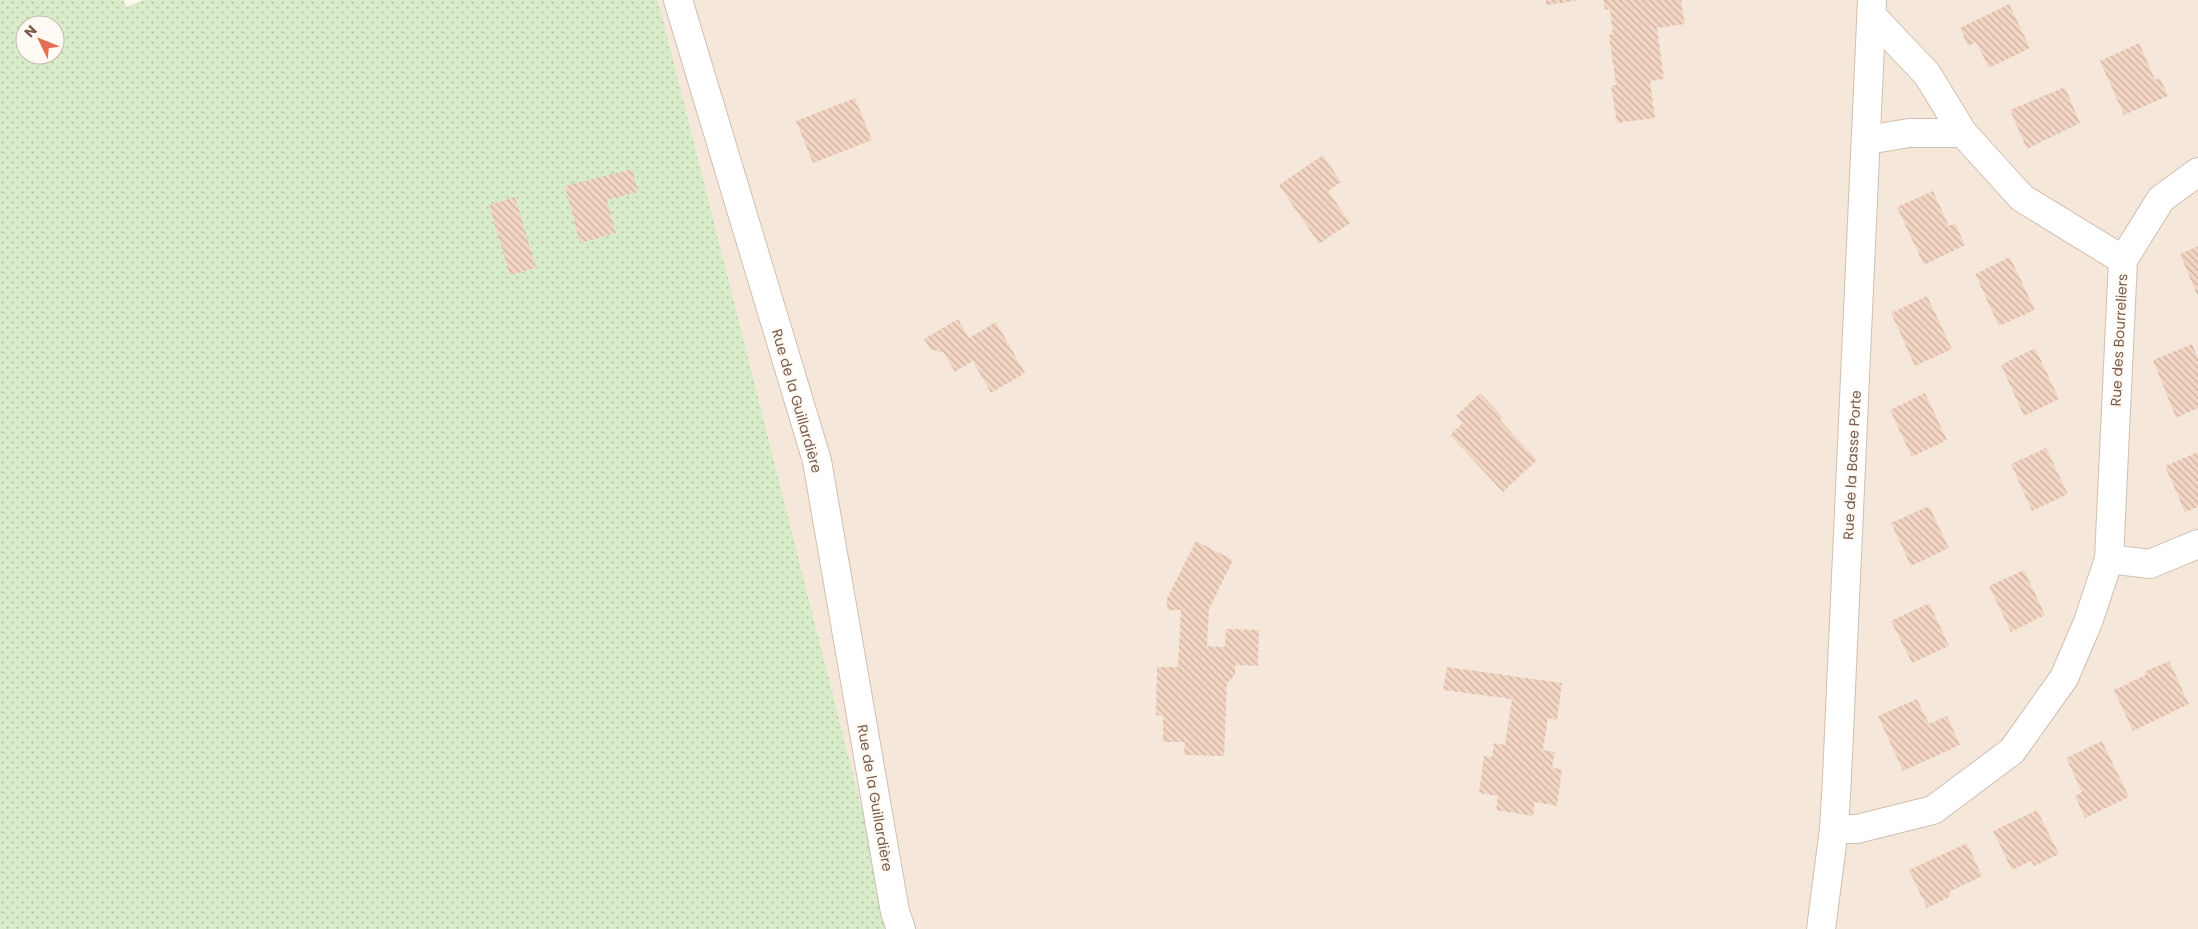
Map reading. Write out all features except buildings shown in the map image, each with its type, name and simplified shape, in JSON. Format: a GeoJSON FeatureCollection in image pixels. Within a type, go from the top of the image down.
{"type":"FeatureCollection","features":[{"type":"Feature","properties":{"kind":"street","name":"Rue de la Guillardière"},"geometry":{"type":"LineString","coordinates":[[678,0],[816,461],[895,912],[901,929]]}},
{"type":"Feature","properties":{"kind":"street","name":"Rue des Bourreliers"},"geometry":{"type":"LineString","coordinates":[[1834,829],[1857,829],[1933,810],[2012,751],[2064,678],[2088,622],[2109,560],[2123,260],[2022,198],[1963,133],[1927,74],[1873,9]]}},
{"type":"Feature","properties":{"kind":"street","name":"Rue de la Basse Porte"},"geometry":{"type":"LineString","coordinates":[[1822,929],[1834,829],[1873,9]]}},
{"type":"Feature","properties":{"kind":"street"},"geometry":{"type":"LineString","coordinates":[[1867,140],[1909,132],[1963,133]]}},
{"type":"Feature","properties":{"kind":"street"},"geometry":{"type":"LineString","coordinates":[[2123,260],[2161,199],[2198,172]]}},
{"type":"Feature","properties":{"kind":"street"},"geometry":{"type":"LineString","coordinates":[[2109,560],[2150,564],[2198,544]]}},
{"type":"Feature","properties":{"kind":"shaded area"},"geometry":{"type":"Polygon","coordinates":[[[658,0],[2198,0],[2198,929],[892,929],[658,0]]]}},
{"type":"Feature","properties":{"kind":"green space"},"geometry":{"type":"Polygon","coordinates":[[[0,0],[124,0],[126,7],[144,0],[658,0],[892,929],[0,929],[0,0]]]}}]}
